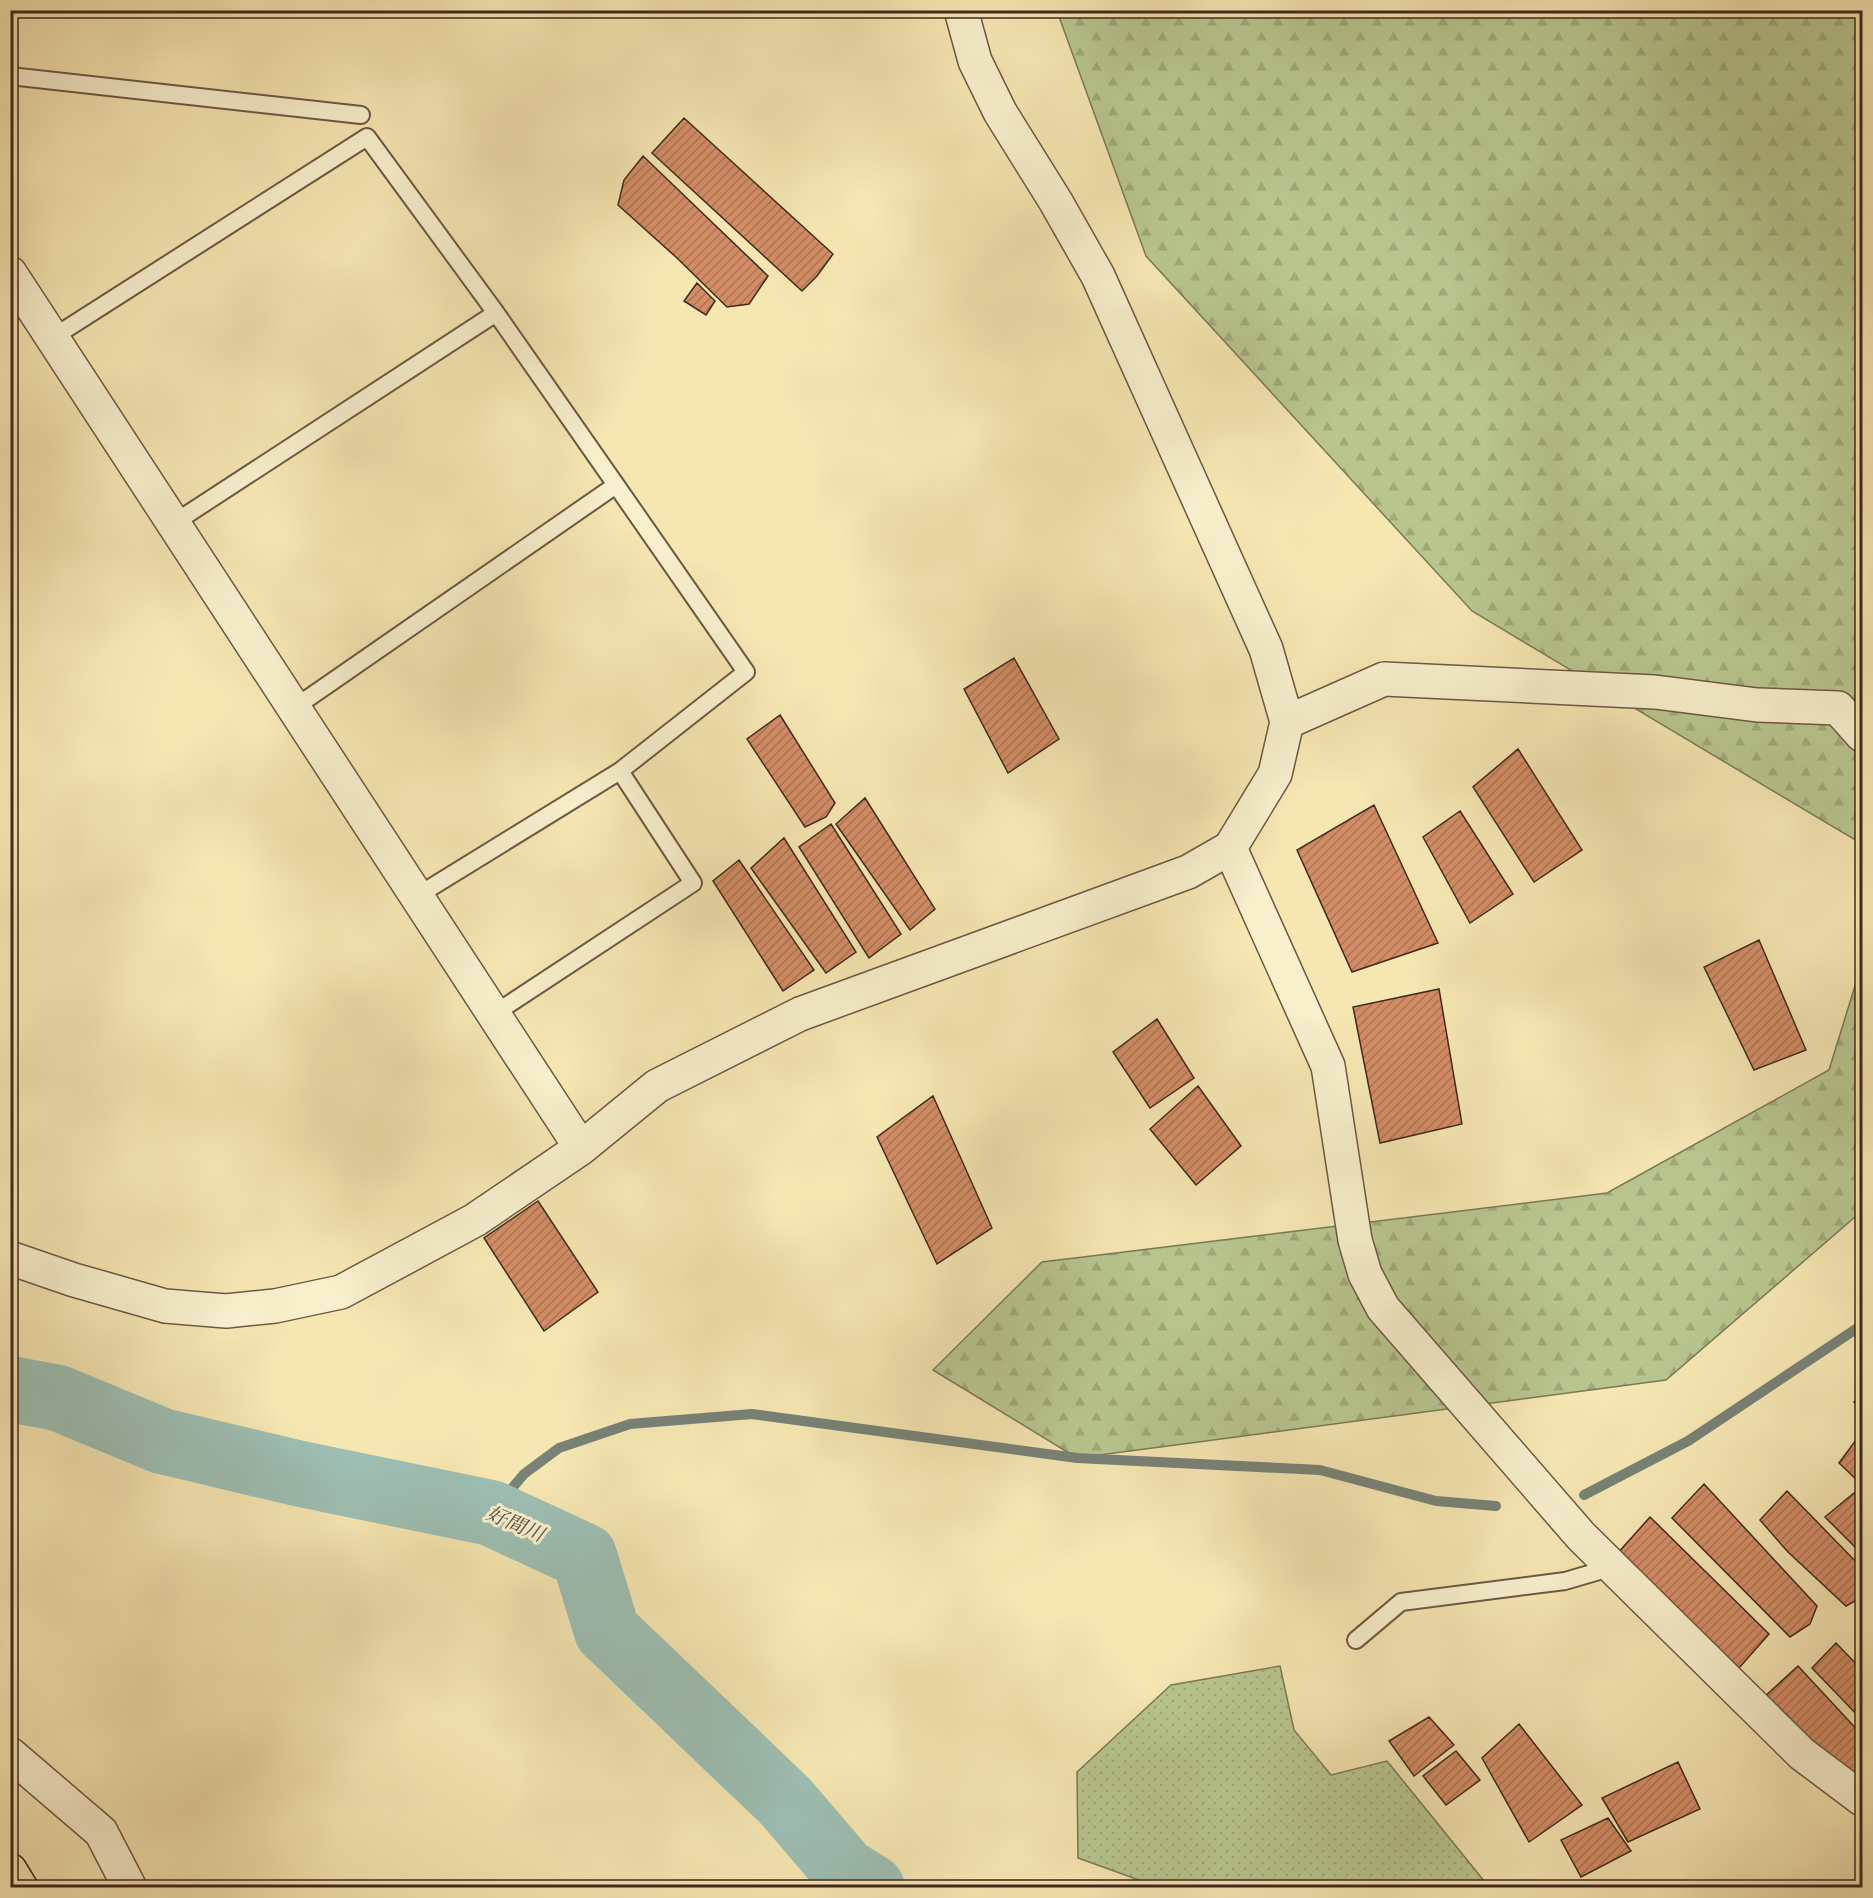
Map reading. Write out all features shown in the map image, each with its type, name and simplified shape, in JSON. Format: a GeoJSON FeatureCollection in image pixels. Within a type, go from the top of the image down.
{"type":"FeatureCollection","features":[{"type":"Feature","properties":{"kind":"highway"},"geometry":{"type":"LineString","coordinates":[[10,1870],[21,1887]]}},
{"type":"Feature","properties":{"kind":"street"},"geometry":{"type":"LineString","coordinates":[[10,1257],[75,1280],[165,1306],[226,1311],[275,1306],[340,1292],[475,1220],[581,1149],[657,1086],[800,1014],[1188,872],[1230,848],[1275,774],[1287,722],[1266,649],[1098,276],[1056,202],[1000,112],[975,61],[961,10]]}},
{"type":"Feature","properties":{"kind":"street"},"geometry":{"type":"LineString","coordinates":[[10,273],[581,1149]]}},
{"type":"Feature","properties":{"kind":"street"},"geometry":{"type":"LineString","coordinates":[[1287,722],[1384,679],[1655,693],[1757,705],[1838,708],[1863,735]]}},
{"type":"Feature","properties":{"kind":"street"},"geometry":{"type":"LineString","coordinates":[[1230,848],[1328,1066],[1355,1240],[1365,1274],[1383,1308],[1581,1536],[1802,1754],[1863,1800]]}},
{"type":"Feature","properties":{"kind":"street"},"geometry":{"type":"LineString","coordinates":[[10,1754],[101,1832],[130,1887]]}},
{"type":"Feature","properties":{"kind":"lane"},"geometry":{"type":"LineString","coordinates":[[10,76],[361,115]]}},
{"type":"Feature","properties":{"kind":"lane"},"geometry":{"type":"LineString","coordinates":[[52,338],[367,137],[496,313],[746,672],[620,771],[417,896]]}},
{"type":"Feature","properties":{"kind":"lane"},"geometry":{"type":"LineString","coordinates":[[174,524],[496,313]]}},
{"type":"Feature","properties":{"kind":"lane"},"geometry":{"type":"LineString","coordinates":[[294,708],[616,485]]}},
{"type":"Feature","properties":{"kind":"lane"},"geometry":{"type":"LineString","coordinates":[[494,1014],[693,883],[620,771]]}},
{"type":"Feature","properties":{"kind":"lane"},"geometry":{"type":"LineString","coordinates":[[1356,1640],[1401,1602],[1565,1581],[1612,1567]]}},
{"type":"Feature","properties":{"kind":"green space"},"geometry":{"type":"Polygon","coordinates":[[[1057,11],[1862,11],[1862,844],[1472,611],[1146,256],[1057,11]]]}},
{"type":"Feature","properties":{"kind":"green space"},"geometry":{"type":"Polygon","coordinates":[[[1862,963],[1862,1211],[1666,1380],[1077,1458],[933,1370],[1042,1262],[1607,1193],[1829,1070],[1862,963]]]}},
{"type":"Feature","properties":{"kind":"green space"},"geometry":{"type":"Polygon","coordinates":[[[1280,1666],[1294,1730],[1331,1775],[1387,1761],[1489,1887],[1158,1887],[1078,1858],[1077,1772],[1171,1685],[1280,1666]]]}},
{"type":"Feature","properties":{"kind":"building"},"geometry":{"type":"Polygon","coordinates":[[[684,118],[833,254],[817,276],[802,291],[652,153],[684,118]]]}},
{"type":"Feature","properties":{"kind":"building"},"geometry":{"type":"Polygon","coordinates":[[[643,156],[768,276],[749,304],[727,307],[618,205],[624,180],[643,156]]]}},
{"type":"Feature","properties":{"kind":"building"},"geometry":{"type":"Polygon","coordinates":[[[697,283],[715,301],[706,315],[684,301],[697,283]]]}},
{"type":"Feature","properties":{"kind":"building"},"geometry":{"type":"Polygon","coordinates":[[[1014,658],[1059,739],[1008,773],[964,689],[1014,658]]]}},
{"type":"Feature","properties":{"kind":"building"},"geometry":{"type":"Polygon","coordinates":[[[780,715],[835,803],[826,817],[805,827],[747,739],[780,715]]]}},
{"type":"Feature","properties":{"kind":"building"},"geometry":{"type":"Polygon","coordinates":[[[1518,749],[1582,850],[1534,882],[1473,787],[1518,749]]]}},
{"type":"Feature","properties":{"kind":"building"},"geometry":{"type":"Polygon","coordinates":[[[865,798],[935,909],[910,930],[836,824],[865,798]]]}},
{"type":"Feature","properties":{"kind":"building"},"geometry":{"type":"Polygon","coordinates":[[[1374,805],[1438,943],[1352,972],[1297,850],[1374,805]]]}},
{"type":"Feature","properties":{"kind":"building"},"geometry":{"type":"Polygon","coordinates":[[[1460,811],[1513,894],[1470,923],[1423,837],[1460,811]]]}},
{"type":"Feature","properties":{"kind":"building"},"geometry":{"type":"Polygon","coordinates":[[[831,824],[901,934],[869,958],[799,847],[831,824]]]}},
{"type":"Feature","properties":{"kind":"building"},"geometry":{"type":"Polygon","coordinates":[[[784,838],[856,952],[826,973],[751,868],[784,838]]]}},
{"type":"Feature","properties":{"kind":"building"},"geometry":{"type":"Polygon","coordinates":[[[739,860],[814,970],[783,991],[713,881],[739,860]]]}},
{"type":"Feature","properties":{"kind":"building"},"geometry":{"type":"Polygon","coordinates":[[[1759,940],[1806,1050],[1754,1070],[1704,967],[1759,940]]]}},
{"type":"Feature","properties":{"kind":"building"},"geometry":{"type":"Polygon","coordinates":[[[1439,989],[1462,1124],[1380,1143],[1353,1007],[1439,989]]]}},
{"type":"Feature","properties":{"kind":"building"},"geometry":{"type":"Polygon","coordinates":[[[1157,1019],[1194,1078],[1150,1108],[1113,1052],[1157,1019]]]}},
{"type":"Feature","properties":{"kind":"building"},"geometry":{"type":"Polygon","coordinates":[[[1198,1086],[1241,1146],[1196,1185],[1150,1129],[1198,1086]]]}},
{"type":"Feature","properties":{"kind":"building"},"geometry":{"type":"Polygon","coordinates":[[[933,1096],[992,1228],[937,1264],[877,1137],[933,1096]]]}},
{"type":"Feature","properties":{"kind":"building"},"geometry":{"type":"Polygon","coordinates":[[[538,1201],[598,1292],[544,1331],[484,1238],[538,1201]]]}},
{"type":"Feature","properties":{"kind":"building"},"geometry":{"type":"Polygon","coordinates":[[[1862,1395],[1862,1410],[1854,1402],[1862,1395]]]}},
{"type":"Feature","properties":{"kind":"building"},"geometry":{"type":"Polygon","coordinates":[[[1862,1432],[1862,1485],[1839,1463],[1862,1432]]]}},
{"type":"Feature","properties":{"kind":"building"},"geometry":{"type":"Polygon","coordinates":[[[1704,1484],[1817,1606],[1810,1624],[1790,1637],[1672,1518],[1704,1484]]]}},
{"type":"Feature","properties":{"kind":"building"},"geometry":{"type":"Polygon","coordinates":[[[1787,1491],[1862,1568],[1862,1597],[1846,1606],[1788,1552],[1760,1520],[1787,1491]]]}},
{"type":"Feature","properties":{"kind":"building"},"geometry":{"type":"Polygon","coordinates":[[[1854,1493],[1862,1501],[1862,1554],[1825,1517],[1854,1493]]]}},
{"type":"Feature","properties":{"kind":"building"},"geometry":{"type":"Polygon","coordinates":[[[1650,1517],[1769,1634],[1739,1668],[1617,1554],[1650,1517]]]}},
{"type":"Feature","properties":{"kind":"building"},"geometry":{"type":"Polygon","coordinates":[[[1836,1643],[1862,1670],[1862,1720],[1812,1668],[1836,1643]]]}},
{"type":"Feature","properties":{"kind":"building"},"geometry":{"type":"Polygon","coordinates":[[[1798,1666],[1862,1735],[1862,1774],[1857,1781],[1761,1700],[1798,1666]]]}},
{"type":"Feature","properties":{"kind":"building"},"geometry":{"type":"Polygon","coordinates":[[[1429,1717],[1454,1745],[1414,1776],[1389,1741],[1429,1717]]]}},
{"type":"Feature","properties":{"kind":"building"},"geometry":{"type":"Polygon","coordinates":[[[1519,1724],[1582,1805],[1529,1842],[1482,1758],[1519,1724]]]}},
{"type":"Feature","properties":{"kind":"building"},"geometry":{"type":"Polygon","coordinates":[[[1456,1751],[1480,1780],[1446,1805],[1423,1776],[1456,1751]]]}},
{"type":"Feature","properties":{"kind":"building"},"geometry":{"type":"Polygon","coordinates":[[[1678,1762],[1700,1809],[1628,1842],[1602,1798],[1678,1762]]]}},
{"type":"Feature","properties":{"kind":"building"},"geometry":{"type":"Polygon","coordinates":[[[1608,1818],[1631,1851],[1581,1877],[1561,1840],[1608,1818]]]}},
{"type":"Feature","properties":{"kind":"waterway"},"geometry":{"type":"LineString","coordinates":[[1584,1495],[1688,1441],[1862,1325]]}},
{"type":"Feature","properties":{"kind":"waterway","name":"好間川"},"geometry":{"type":"LineString","coordinates":[[10,1389],[58,1398],[162,1441],[301,1474],[491,1513],[584,1556],[607,1631],[785,1801],[845,1871],[872,1888]]}},
{"type":"Feature","properties":{"kind":"waterway"},"geometry":{"type":"LineString","coordinates":[[491,1513],[524,1474],[559,1448],[630,1424],[752,1414],[1077,1458],[1320,1470],[1436,1501],[1496,1506]]}}]}
